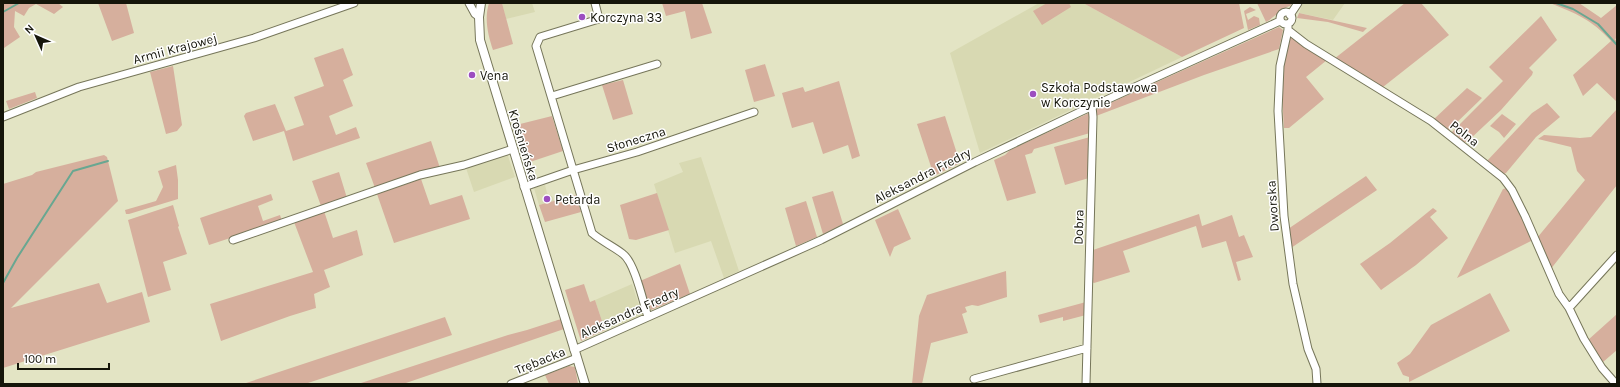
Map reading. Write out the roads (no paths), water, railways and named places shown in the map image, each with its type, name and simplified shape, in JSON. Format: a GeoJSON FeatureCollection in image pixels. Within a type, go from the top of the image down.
{"type":"FeatureCollection","features":[{"type":"Feature","properties":{"kind":"main road","name":"Krośnieńska"},"geometry":{"type":"LineString","coordinates":[[481,3],[479,17],[480,40],[585,384]]}},
{"type":"Feature","properties":{"kind":"street","name":"Armii Krajowej"},"geometry":{"type":"LineString","coordinates":[[3,117],[79,87],[254,38],[354,3]]}},
{"type":"Feature","properties":{"kind":"street"},"geometry":{"type":"LineString","coordinates":[[469,3],[475,14],[479,17]]}},
{"type":"Feature","properties":{"kind":"street"},"geometry":{"type":"LineString","coordinates":[[596,3],[599,19],[540,37],[536,46],[592,233],[599,240],[624,254],[631,264],[648,317]]}},
{"type":"Feature","properties":{"kind":"street"},"geometry":{"type":"LineString","coordinates":[[1290,15],[1286,12],[1282,13],[1280,16],[1280,21],[1288,27],[1291,22],[1290,15],[1298,3]]}},
{"type":"Feature","properties":{"kind":"street","name":"Aleksandra Fredry"},"geometry":{"type":"LineString","coordinates":[[576,354],[648,317],[821,240],[975,162],[1092,106],[1280,21]]}},
{"type":"Feature","properties":{"kind":"street","name":"Polna"},"geometry":{"type":"LineString","coordinates":[[1288,27],[1324,56],[1431,121],[1503,178],[1516,196],[1559,294],[1569,308],[1584,338],[1602,368],[1616,384]]}},
{"type":"Feature","properties":{"kind":"street","name":"Dworska"},"geometry":{"type":"LineString","coordinates":[[1288,27],[1280,66],[1278,111],[1284,216],[1293,284],[1308,349],[1316,369],[1317,384]]}},
{"type":"Feature","properties":{"kind":"street"},"geometry":{"type":"LineString","coordinates":[[552,96],[657,64]]}},
{"type":"Feature","properties":{"kind":"street","name":"Dobra"},"geometry":{"type":"LineString","coordinates":[[1086,384],[1094,117],[1092,106]]}},
{"type":"Feature","properties":{"kind":"street","name":"Słoneczna"},"geometry":{"type":"LineString","coordinates":[[524,186],[573,170],[637,152],[754,112]]}},
{"type":"Feature","properties":{"kind":"street"},"geometry":{"type":"LineString","coordinates":[[233,240],[420,174],[464,165],[513,149]]}},
{"type":"Feature","properties":{"kind":"street"},"geometry":{"type":"LineString","coordinates":[[1569,308],[1617,255]]}},
{"type":"Feature","properties":{"kind":"street"},"geometry":{"type":"LineString","coordinates":[[974,379],[1087,348]]}},
{"type":"Feature","properties":{"kind":"street","name":"Trębacka"},"geometry":{"type":"LineString","coordinates":[[511,384],[576,354]]}},
{"type":"Feature","properties":{"kind":"waterway"},"geometry":{"type":"LineString","coordinates":[[3,12],[19,3]]}},
{"type":"Feature","properties":{"kind":"waterway"},"geometry":{"type":"LineString","coordinates":[[1556,3],[1573,9],[1598,24],[1617,45]]}},
{"type":"Feature","properties":{"kind":"waterway"},"geometry":{"type":"LineString","coordinates":[[3,283],[17,258],[73,171],[108,161]]}},
{"type":"Feature","properties":{"kind":"place","name":"Korczyna 33"},"geometry":{"type":"Point","coordinates":[582,17]}},
{"type":"Feature","properties":{"kind":"place","name":"Vena"},"geometry":{"type":"Point","coordinates":[472,75]}},
{"type":"Feature","properties":{"kind":"place","name":"Szkoła Podstawowa w Korczynie"},"geometry":{"type":"Point","coordinates":[1033,94]}},
{"type":"Feature","properties":{"kind":"place","name":"Petarda"},"geometry":{"type":"Point","coordinates":[547,199]}}]}
